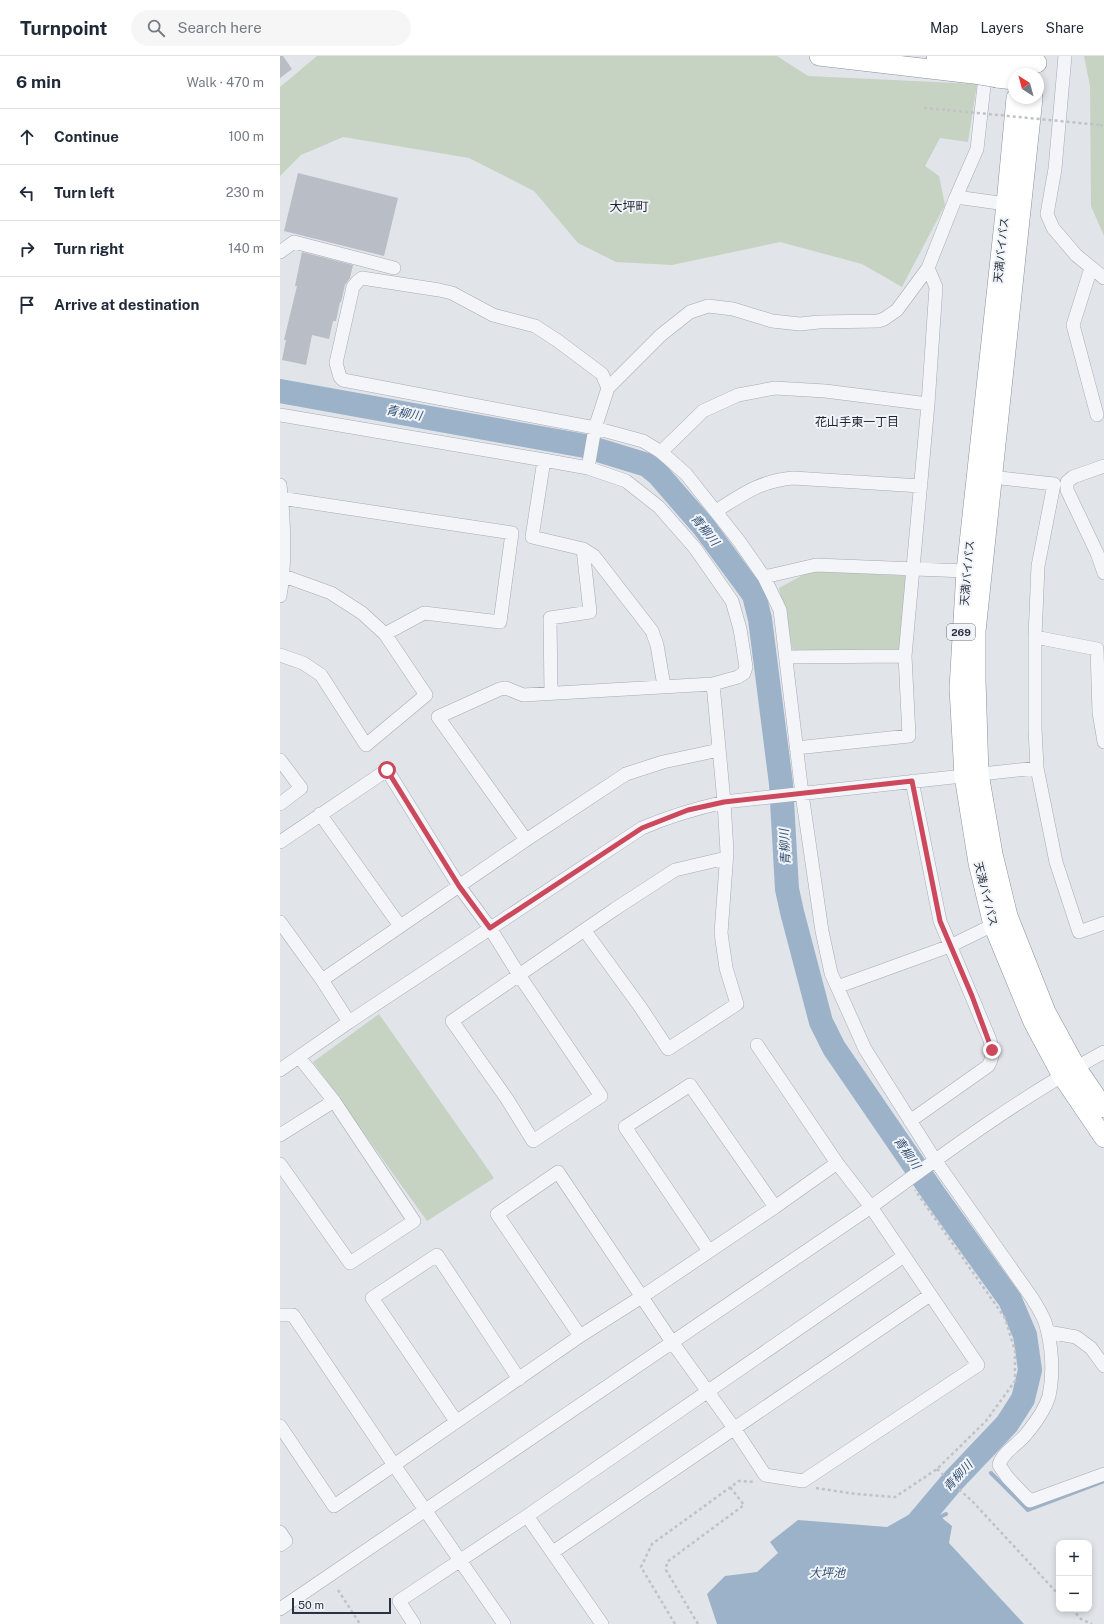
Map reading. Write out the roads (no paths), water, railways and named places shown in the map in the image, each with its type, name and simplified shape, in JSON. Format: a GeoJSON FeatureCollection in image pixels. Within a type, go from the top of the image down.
{"type":"FeatureCollection","features":[{"type":"Feature","properties":{"kind":"highway"},"geometry":{"type":"LineString","coordinates":[[819,56],[1009,66]]}},
{"type":"Feature","properties":{"kind":"highway"},"geometry":{"type":"LineString","coordinates":[[936,56],[1009,66]]}},
{"type":"Feature","properties":{"kind":"highway","name":"天満バイパス"},"geometry":{"type":"LineString","coordinates":[[1015,104],[966,571],[959,688],[972,775],[978,863],[993,925],[1034,1022],[1069,1071],[1104,1108]]}},
{"type":"Feature","properties":{"kind":"highway","name":"天満バイパス"},"geometry":{"type":"LineString","coordinates":[[1033,104],[976,631],[976,680],[972,775],[1008,916],[1069,1071],[1104,1138]]}},
{"type":"Feature","properties":{"kind":"street"},"geometry":{"type":"LineString","coordinates":[[1065,56],[1055,169],[1047,214],[1053,228],[1076,255],[1104,278]]}},
{"type":"Feature","properties":{"kind":"street"},"geometry":{"type":"LineString","coordinates":[[588,468],[595,428],[608,388],[661,335],[690,312],[698,308],[708,306],[734,309],[772,320],[800,324],[878,321],[884,319],[896,310],[928,268],[1009,66]]}},
{"type":"Feature","properties":{"kind":"street"},"geometry":{"type":"LineString","coordinates":[[956,197],[1006,204]]}},
{"type":"Feature","properties":{"kind":"street"},"geometry":{"type":"LineString","coordinates":[[280,252],[294,242],[394,268]]}},
{"type":"Feature","properties":{"kind":"street"},"geometry":{"type":"LineString","coordinates":[[796,748],[909,736],[905,656],[928,404],[936,287],[928,268]]}},
{"type":"Feature","properties":{"kind":"street"},"geometry":{"type":"LineString","coordinates":[[1091,268],[1073,325],[1097,415]]}},
{"type":"Feature","properties":{"kind":"street"},"geometry":{"type":"LineString","coordinates":[[608,388],[602,374],[558,341],[535,326],[493,315],[452,293],[439,290],[362,278],[354,287],[336,363],[340,377],[343,380],[595,428],[643,441],[661,452],[686,474],[716,511],[764,577],[780,610],[802,794],[825,949],[837,987],[865,1049],[910,1120],[933,1162],[1032,1298],[1045,1321],[1048,1332],[1051,1366],[1048,1397],[1041,1415],[1027,1434],[1001,1459],[999,1465],[1008,1478],[1030,1502],[1104,1474]]}},
{"type":"Feature","properties":{"kind":"street"},"geometry":{"type":"LineString","coordinates":[[661,452],[703,411],[738,395],[775,388],[825,391],[928,404]]}},
{"type":"Feature","properties":{"kind":"street"},"geometry":{"type":"LineString","coordinates":[[280,415],[588,468],[626,481],[659,507],[695,548],[732,602],[740,629],[746,666],[744,673],[738,677],[713,684],[551,693],[523,696],[506,688],[500,689],[438,717],[526,840]]}},
{"type":"Feature","properties":{"kind":"street"},"geometry":{"type":"LineString","coordinates":[[544,460],[532,538],[583,549],[594,556],[604,567],[652,631],[657,645],[664,686]]}},
{"type":"Feature","properties":{"kind":"street"},"geometry":{"type":"LineString","coordinates":[[1104,466],[1073,477],[1067,482],[1067,490],[1097,553],[1104,573]]}},
{"type":"Feature","properties":{"kind":"street"},"geometry":{"type":"LineString","coordinates":[[992,477],[1054,484],[1038,566],[1034,637],[1037,768],[1056,862],[1079,932],[1104,923]]}},
{"type":"Feature","properties":{"kind":"street"},"geometry":{"type":"LineString","coordinates":[[716,511],[752,488],[776,480],[793,478],[921,486]]}},
{"type":"Feature","properties":{"kind":"street"},"geometry":{"type":"LineString","coordinates":[[280,485],[284,576],[280,596]]}},
{"type":"Feature","properties":{"kind":"street"},"geometry":{"type":"LineString","coordinates":[[281,498],[512,533],[500,622],[424,614],[386,634]]}},
{"type":"Feature","properties":{"kind":"street"},"geometry":{"type":"LineString","coordinates":[[551,693],[550,618],[590,612],[583,549]]}},
{"type":"Feature","properties":{"kind":"street"},"geometry":{"type":"LineString","coordinates":[[764,577],[816,565],[966,571]]}},
{"type":"Feature","properties":{"kind":"street"},"geometry":{"type":"LineString","coordinates":[[280,655],[303,663],[321,675],[366,745],[426,695],[386,634],[362,613],[331,593],[284,576]]}},
{"type":"Feature","properties":{"kind":"street"},"geometry":{"type":"LineString","coordinates":[[1034,637],[1097,649],[1099,712],[1104,742]]}},
{"type":"Feature","properties":{"kind":"street"},"geometry":{"type":"LineString","coordinates":[[786,657],[905,656]]}},
{"type":"Feature","properties":{"kind":"street"},"geometry":{"type":"LineString","coordinates":[[585,931],[641,1008],[668,1049],[737,1004],[726,968],[721,933],[726,858],[724,802],[713,684]]}},
{"type":"Feature","properties":{"kind":"street"},"geometry":{"type":"LineString","coordinates":[[322,980],[526,840],[626,774],[663,762],[719,750]]}},
{"type":"Feature","properties":{"kind":"street"},"geometry":{"type":"LineString","coordinates":[[280,760],[300,788],[280,804]]}},
{"type":"Feature","properties":{"kind":"street"},"geometry":{"type":"LineString","coordinates":[[280,1070],[349,1022],[642,828],[688,810],[724,802],[1037,768]]}},
{"type":"Feature","properties":{"kind":"street"},"geometry":{"type":"LineString","coordinates":[[280,842],[387,770],[459,886],[490,928],[520,975],[601,1096],[533,1141],[507,1099],[452,1021],[520,975],[585,931],[615,909],[676,870],[726,858]]}},
{"type":"Feature","properties":{"kind":"street"},"geometry":{"type":"LineString","coordinates":[[910,1120],[988,1066],[992,1059],[990,1040],[940,921],[912,781]]}},
{"type":"Feature","properties":{"kind":"street"},"geometry":{"type":"LineString","coordinates":[[320,814],[400,926]]}},
{"type":"Feature","properties":{"kind":"street"},"geometry":{"type":"LineString","coordinates":[[280,922],[322,980],[349,1022]]}},
{"type":"Feature","properties":{"kind":"street"},"geometry":{"type":"LineString","coordinates":[[837,987],[950,946],[993,925]]}},
{"type":"Feature","properties":{"kind":"street"},"geometry":{"type":"LineString","coordinates":[[580,1336],[497,1214],[558,1172],[643,1296],[672,1342],[734,1428],[765,1475],[803,1481],[978,1365],[871,1207],[837,1164],[757,1045]]}},
{"type":"Feature","properties":{"kind":"street"},"geometry":{"type":"LineString","coordinates":[[280,1609],[871,1207],[1038,1089],[1104,1052]]}},
{"type":"Feature","properties":{"kind":"street"},"geometry":{"type":"LineString","coordinates":[[280,1164],[350,1263],[414,1221],[334,1101],[300,1057]]}},
{"type":"Feature","properties":{"kind":"street"},"geometry":{"type":"LineString","coordinates":[[709,1251],[625,1128],[690,1085],[775,1207]]}},
{"type":"Feature","properties":{"kind":"street"},"geometry":{"type":"LineString","coordinates":[[280,1136],[334,1101]]}},
{"type":"Feature","properties":{"kind":"street"},"geometry":{"type":"LineString","coordinates":[[280,1426],[334,1506],[580,1336],[643,1296],[837,1164]]}},
{"type":"Feature","properties":{"kind":"street"},"geometry":{"type":"LineString","coordinates":[[456,1421],[372,1298],[436,1255],[519,1379]]}},
{"type":"Feature","properties":{"kind":"street"},"geometry":{"type":"LineString","coordinates":[[414,1624],[399,1601],[462,1561],[904,1256]]}},
{"type":"Feature","properties":{"kind":"street"},"geometry":{"type":"LineString","coordinates":[[553,1552],[930,1295]]}},
{"type":"Feature","properties":{"kind":"street"},"geometry":{"type":"LineString","coordinates":[[280,1315],[293,1315],[504,1624]]}},
{"type":"Feature","properties":{"kind":"street"},"geometry":{"type":"LineString","coordinates":[[1048,1332],[1076,1337],[1091,1348],[1104,1366]]}},
{"type":"Feature","properties":{"kind":"street"},"geometry":{"type":"LineString","coordinates":[[527,1516],[602,1624]]}},
{"type":"Feature","properties":{"kind":"street"},"geometry":{"type":"LineString","coordinates":[[280,1532],[286,1541],[280,1545]]}},
{"type":"Feature","properties":{"kind":"water","name":"大坪池"},"geometry":{"type":"Polygon","coordinates":[[[926,1505],[952,1526],[949,1543],[1024,1624],[717,1624],[707,1594],[725,1576],[757,1572],[778,1553],[770,1542],[798,1520],[887,1527],[926,1505]]]}},
{"type":"Feature","properties":{"kind":"waterway","name":"青柳川"},"geometry":{"type":"LineString","coordinates":[[280,391],[585,446],[647,465],[658,474],[704,527],[754,595],[760,619],[781,784],[787,889],[821,1022],[834,1048],[936,1197],[1010,1300],[1025,1335],[1030,1370],[1023,1399],[1007,1424],[952,1482],[909,1533]]}},
{"type":"Feature","properties":{"kind":"waterway"},"geometry":{"type":"LineString","coordinates":[[991,1473],[1028,1510],[1104,1481]]}},
{"type":"Feature","properties":{"kind":"waterway"},"geometry":{"type":"LineString","coordinates":[[936,1519],[946,1514]]}},
{"type":"Feature","properties":{"kind":"district","name":"大坪町"},"geometry":{"type":"Point","coordinates":[629,206]}},
{"type":"Feature","properties":{"kind":"district","name":"花山手東一丁目"},"geometry":{"type":"Point","coordinates":[857,422]}}]}
